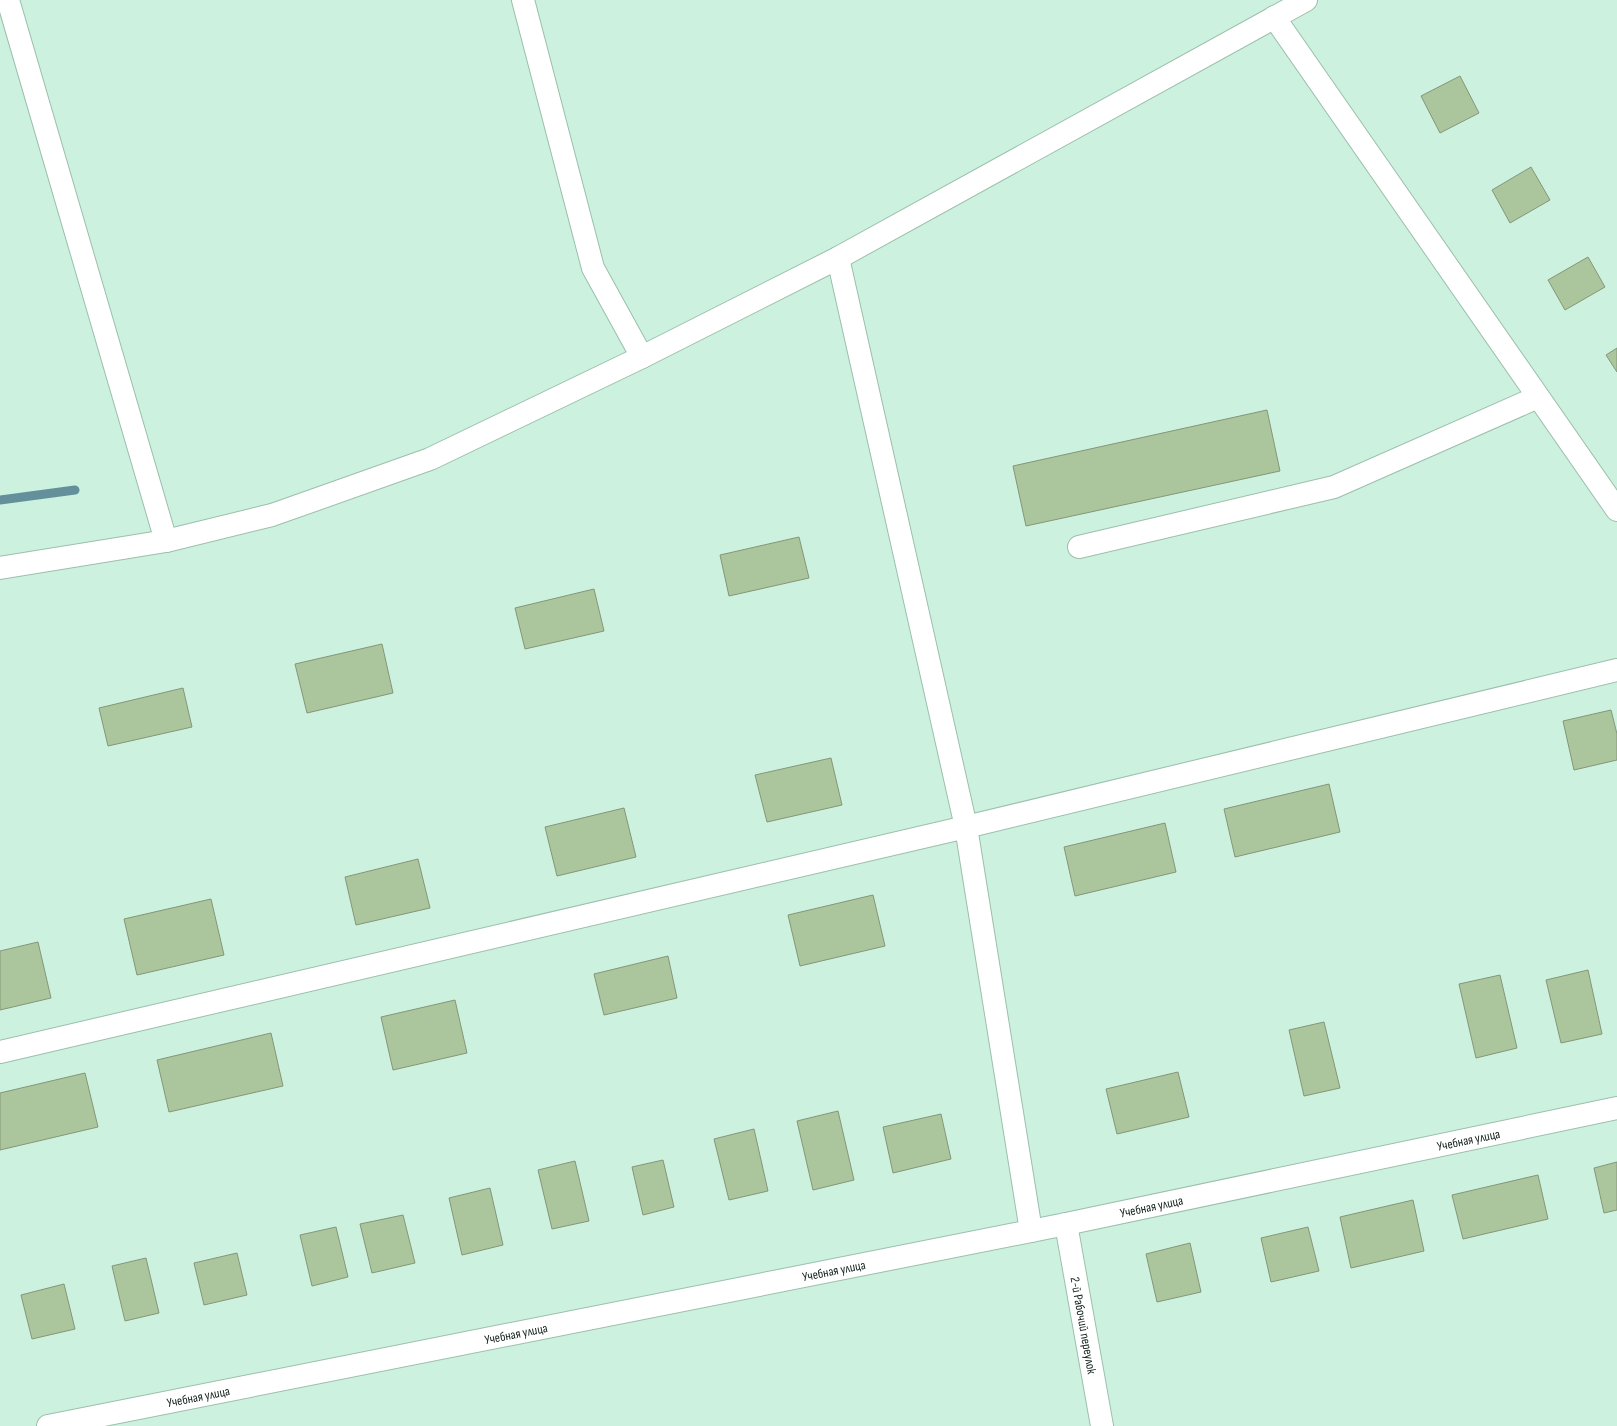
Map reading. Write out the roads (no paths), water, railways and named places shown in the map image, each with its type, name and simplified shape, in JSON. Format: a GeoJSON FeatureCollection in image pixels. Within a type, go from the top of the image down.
{"type":"FeatureCollection","features":[{"type":"Feature","properties":{"kind":"street"},"geometry":{"type":"LineString","coordinates":[[8,0],[166,541]]}},
{"type":"Feature","properties":{"kind":"street"},"geometry":{"type":"LineString","coordinates":[[523,0],[593,268],[642,357]]}},
{"type":"Feature","properties":{"kind":"street"},"geometry":{"type":"LineString","coordinates":[[0,568],[166,541],[272,515],[430,459],[642,357],[838,258],[1306,0]]}},
{"type":"Feature","properties":{"kind":"street"},"geometry":{"type":"LineString","coordinates":[[1274,17],[1617,510]]}},
{"type":"Feature","properties":{"kind":"street"},"geometry":{"type":"LineString","coordinates":[[838,258],[966,827],[1031,1231]]}},
{"type":"Feature","properties":{"kind":"street"},"geometry":{"type":"LineString","coordinates":[[1079,548],[1334,487],[1538,397]]}},
{"type":"Feature","properties":{"kind":"street"},"geometry":{"type":"LineString","coordinates":[[0,1052],[966,827],[1617,670]]}},
{"type":"Feature","properties":{"kind":"street","name":"Учебная улица"},"geometry":{"type":"LineString","coordinates":[[48,1426],[1066,1224],[1617,1108]]}},
{"type":"Feature","properties":{"kind":"street","name":"2-й Рабочий переулок"},"geometry":{"type":"LineString","coordinates":[[1066,1224],[1102,1426]]}},
{"type":"Feature","properties":{"kind":"waterway"},"geometry":{"type":"LineString","coordinates":[[0,500],[75,490]]}}]}
